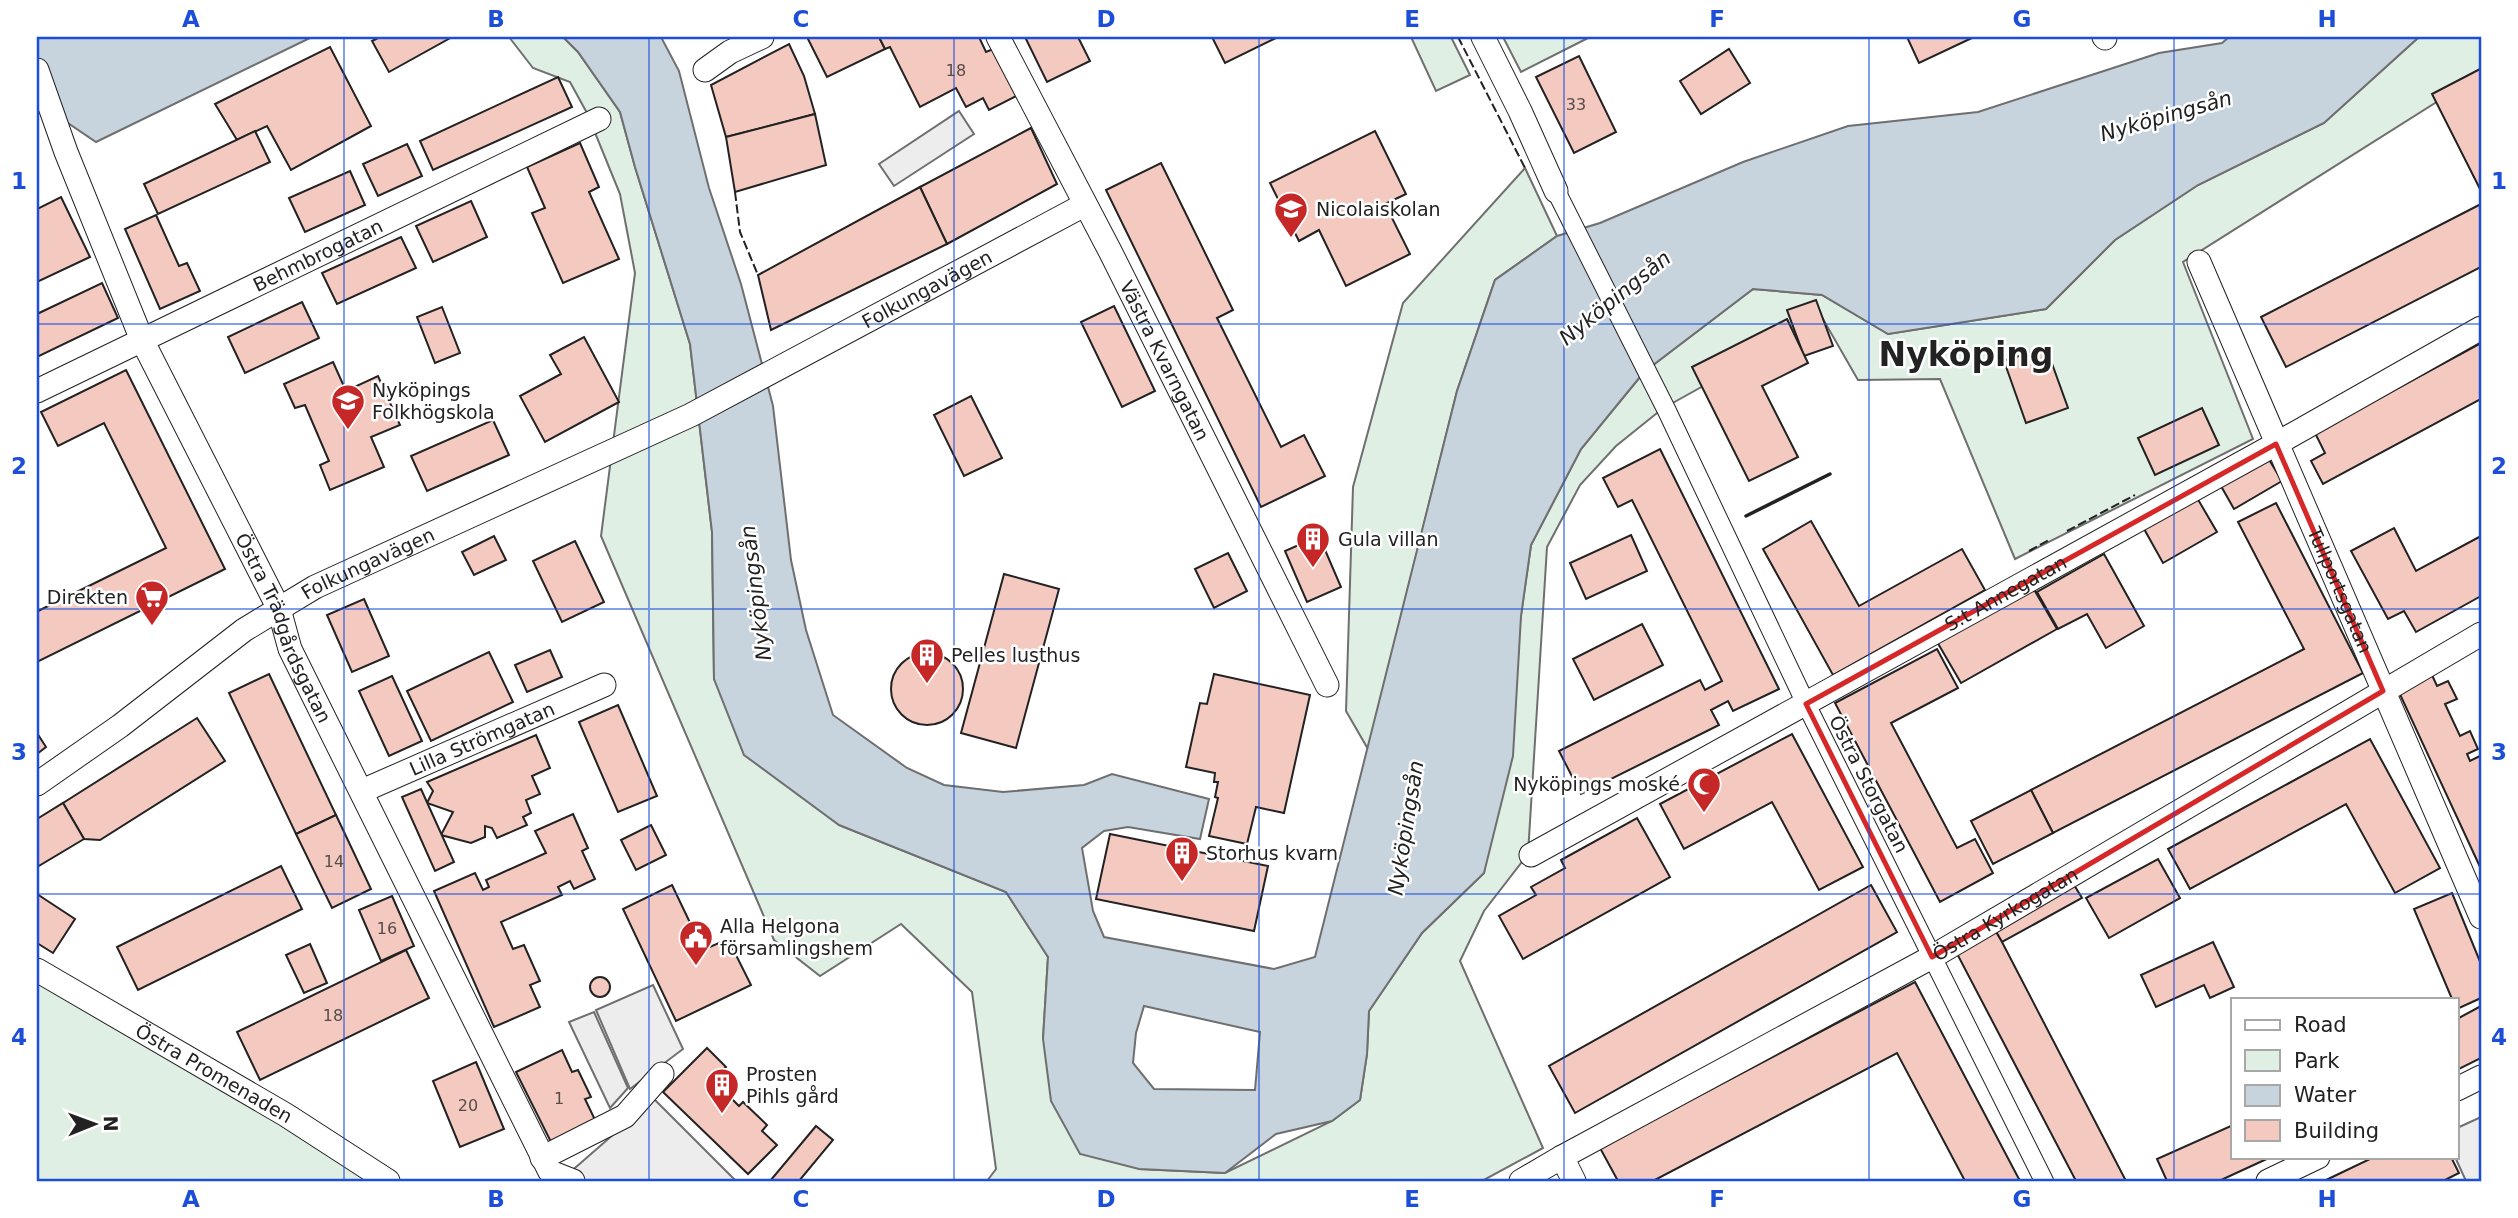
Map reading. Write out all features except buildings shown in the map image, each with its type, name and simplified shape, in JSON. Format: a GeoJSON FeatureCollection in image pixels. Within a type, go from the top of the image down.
{"type":"FeatureCollection","features":[{"type":"Feature","properties":{"kind":"street"},"geometry":{"type":"LineString","coordinates":[[705,70],[730,52],[762,37]]}},
{"type":"Feature","properties":{"kind":"street","name":"Västra Kvarngatan"},"geometry":{"type":"LineString","coordinates":[[998,37],[1110,251],[1327,685]]}},
{"type":"Feature","properties":{"kind":"street"},"geometry":{"type":"LineString","coordinates":[[1483,37],[1556,191]]}},
{"type":"Feature","properties":{"kind":"street","name":"Östra Trädgårdsgatan"},"geometry":{"type":"LineString","coordinates":[[37,70],[142,340],[279,609],[290,649],[531,1134],[545,1171]]}},
{"type":"Feature","properties":{"kind":"street","name":"Behmbrogatan"},"geometry":{"type":"LineString","coordinates":[[37,391],[599,120]]}},
{"type":"Feature","properties":{"kind":"street","name":"Östra Storgatan"},"geometry":{"type":"LineString","coordinates":[[1556,191],[1663,403],[1806,704],[2043,1181]]}},
{"type":"Feature","properties":{"kind":"street","name":"Folkungavägen"},"geometry":{"type":"LineString","coordinates":[[37,784],[120,726],[244,630],[315,587],[691,415],[1084,205]]}},
{"type":"Feature","properties":{"kind":"street","name":"Tullportsgatan"},"geometry":{"type":"LineString","coordinates":[[2199,262],[2481,917]]}},
{"type":"Feature","properties":{"kind":"street","name":"S:t Annegatan"},"geometry":{"type":"LineString","coordinates":[[1531,855],[2481,328]]}},
{"type":"Feature","properties":{"kind":"street","name":"Östra Kyrkogatan"},"geometry":{"type":"LineString","coordinates":[[1521,1181],[1932,957],[2481,634]]}},
{"type":"Feature","properties":{"kind":"street","name":"Lilla Strömgatan"},"geometry":{"type":"LineString","coordinates":[[362,791],[604,685]]}},
{"type":"Feature","properties":{"kind":"street","name":"Östra Promenaden"},"geometry":{"type":"LineString","coordinates":[[37,970],[286,1115],[388,1181]]}},
{"type":"Feature","properties":{"kind":"street"},"geometry":{"type":"LineString","coordinates":[[545,1171],[625,1116],[662,1074]]}},
{"type":"Feature","properties":{"kind":"street"},"geometry":{"type":"LineString","coordinates":[[2458,1088],[2481,1077]]}},
{"type":"Feature","properties":{"kind":"street"},"geometry":{"type":"LineString","coordinates":[[1562,1157],[1574,1181]]}},
{"type":"Feature","properties":{"kind":"street"},"geometry":{"type":"LineString","coordinates":[[2268,1181],[2316,1158]]}},
{"type":"Feature","properties":{"kind":"street"},"geometry":{"type":"LineString","coordinates":[[545,1171],[573,1181]]}},
{"type":"Feature","properties":{"kind":"highlighted area"},"geometry":{"type":"Polygon","coordinates":[[[2276,444],[2383,691],[1932,957],[1806,704],[2276,444]]]}},
{"type":"Feature","properties":{"kind":"green space"},"geometry":{"type":"Polygon","coordinates":[[[509,37],[563,37],[578,52],[620,112],[690,344],[712,532],[714,679],[839,825],[1006,892],[1048,957],[1043,1039],[1139,1169],[1225,1173],[1332,1121],[1360,1100],[1367,1054],[1369,1011],[1422,933],[1484,873],[1531,545],[1581,449],[1644,372],[1753,289],[1822,295],[1888,334],[2046,309],[2115,240],[2198,185],[2324,123],[2419,37],[2481,37],[2481,74],[2183,262],[2253,439],[2015,559],[1940,379],[1858,380],[1823,319],[1662,409],[1616,446],[1580,485],[1547,547],[1528,854],[1484,911],[1460,961],[1543,1148],[1482,1181],[987,1181],[996,1169],[972,992],[901,924],[820,976],[774,940],[601,536],[635,273],[620,194],[587,113],[570,82],[533,68],[509,37]]]}},
{"type":"Feature","properties":{"kind":"green space"},"geometry":{"type":"Polygon","coordinates":[[[1411,37],[1451,37],[1470,75],[1436,91],[1411,37]]]}},
{"type":"Feature","properties":{"kind":"green space"},"geometry":{"type":"Polygon","coordinates":[[[1503,37],[1590,37],[1521,72],[1503,37]]]}},
{"type":"Feature","properties":{"kind":"green space"},"geometry":{"type":"Polygon","coordinates":[[[1525,168],[1557,236],[1495,280],[1457,391],[1368,749],[1346,711],[1353,487],[1403,303],[1525,168]]]}},
{"type":"Feature","properties":{"kind":"green space"},"geometry":{"type":"Polygon","coordinates":[[[37,959],[371,1181],[37,1181],[37,959]]]}},
{"type":"Feature","properties":{"kind":"shaded area"},"geometry":{"type":"Polygon","coordinates":[[[959,111],[974,134],[894,186],[879,164],[959,111]]]}},
{"type":"Feature","properties":{"kind":"shaded area"},"geometry":{"type":"Polygon","coordinates":[[[653,985],[683,1049],[630,1089],[596,1010],[653,985]]]}},
{"type":"Feature","properties":{"kind":"shaded area"},"geometry":{"type":"Polygon","coordinates":[[[594,1012],[628,1088],[610,1108],[569,1022],[594,1012]]]}},
{"type":"Feature","properties":{"kind":"shaded area"},"geometry":{"type":"Polygon","coordinates":[[[654,1099],[736,1181],[560,1181],[654,1099]]]}},
{"type":"Feature","properties":{"kind":"shaded area"},"geometry":{"type":"Polygon","coordinates":[[[2481,1117],[2481,1181],[2466,1181],[2455,1158],[2458,1158],[2458,1128],[2481,1117]]]}},
{"type":"Feature","properties":{"kind":"water"},"geometry":{"type":"Polygon","coordinates":[[[37,37],[312,37],[96,142],[37,102],[37,37]]]}},
{"type":"Feature","properties":{"kind":"water","name":"Nyköpingsån"},"geometry":{"type":"Polygon","coordinates":[[[563,37],[661,37],[679,71],[709,188],[741,284],[773,406],[791,560],[806,630],[833,715],[907,768],[944,785],[1003,792],[1084,785],[1112,774],[1209,799],[1200,839],[1128,827],[1104,831],[1082,848],[1093,911],[1104,937],[1274,969],[1315,957],[1457,391],[1495,280],[1557,236],[1600,223],[1743,162],[1848,126],[1978,112],[2159,53],[2222,43],[2229,37],[2419,37],[2324,123],[2198,185],[2115,240],[2046,309],[1888,334],[1822,295],[1753,289],[1644,372],[1581,449],[1531,545],[1521,616],[1513,756],[1484,873],[1422,933],[1369,1011],[1367,1054],[1360,1100],[1332,1121],[1276,1134],[1225,1173],[1139,1169],[1080,1154],[1051,1101],[1043,1039],[1048,957],[1006,892],[839,825],[744,755],[714,679],[712,532],[690,344],[620,112],[578,52],[563,37]],[[1144,1006],[1136,1033],[1133,1063],[1154,1089],[1255,1090],[1260,1032],[1144,1006]]]}},
{"type":"Feature","properties":{"kind":"fence"},"geometry":{"type":"LineString","coordinates":[[1458,37],[1525,168]]}},
{"type":"Feature","properties":{"kind":"fence"},"geometry":{"type":"LineString","coordinates":[[735,192],[740,232],[758,275]]}},
{"type":"Feature","properties":{"kind":"fence"},"geometry":{"type":"LineString","coordinates":[[2067,531],[2135,495]]}},
{"type":"Feature","properties":{"kind":"fence"},"geometry":{"type":"LineString","coordinates":[[2029,551],[2049,540]]}},
{"type":"Feature","properties":{"kind":"wall"},"geometry":{"type":"LineString","coordinates":[[1746,516],[1830,474]]}},
{"type":"Feature","properties":{"kind":"place","name":"Nicolaiskolan"},"geometry":{"type":"Point","coordinates":[1291,239]}},
{"type":"Feature","properties":{"kind":"place","name":"Nyköpings Folkhögskola"},"geometry":{"type":"Point","coordinates":[348,431]}},
{"type":"Feature","properties":{"kind":"place","name":"Gula villan"},"geometry":{"type":"Point","coordinates":[1313,569]}},
{"type":"Feature","properties":{"kind":"place","name":"Direkten"},"geometry":{"type":"Point","coordinates":[152,627]}},
{"type":"Feature","properties":{"kind":"place","name":"Pelles lusthus"},"geometry":{"type":"Point","coordinates":[927,685]}},
{"type":"Feature","properties":{"kind":"place","name":"Nyköpings moské"},"geometry":{"type":"Point","coordinates":[1704,814]}},
{"type":"Feature","properties":{"kind":"place","name":"Storhus kvarn"},"geometry":{"type":"Point","coordinates":[1182,883]}},
{"type":"Feature","properties":{"kind":"place","name":"Alla Helgona församlingshem"},"geometry":{"type":"Point","coordinates":[696,967]}},
{"type":"Feature","properties":{"kind":"place","name":"Prosten Pihls gård"},"geometry":{"type":"Point","coordinates":[722,1115]}},
{"type":"Feature","properties":{"kind":"district","name":"Nyköping"},"geometry":{"type":"Point","coordinates":[1966,354]}}]}
